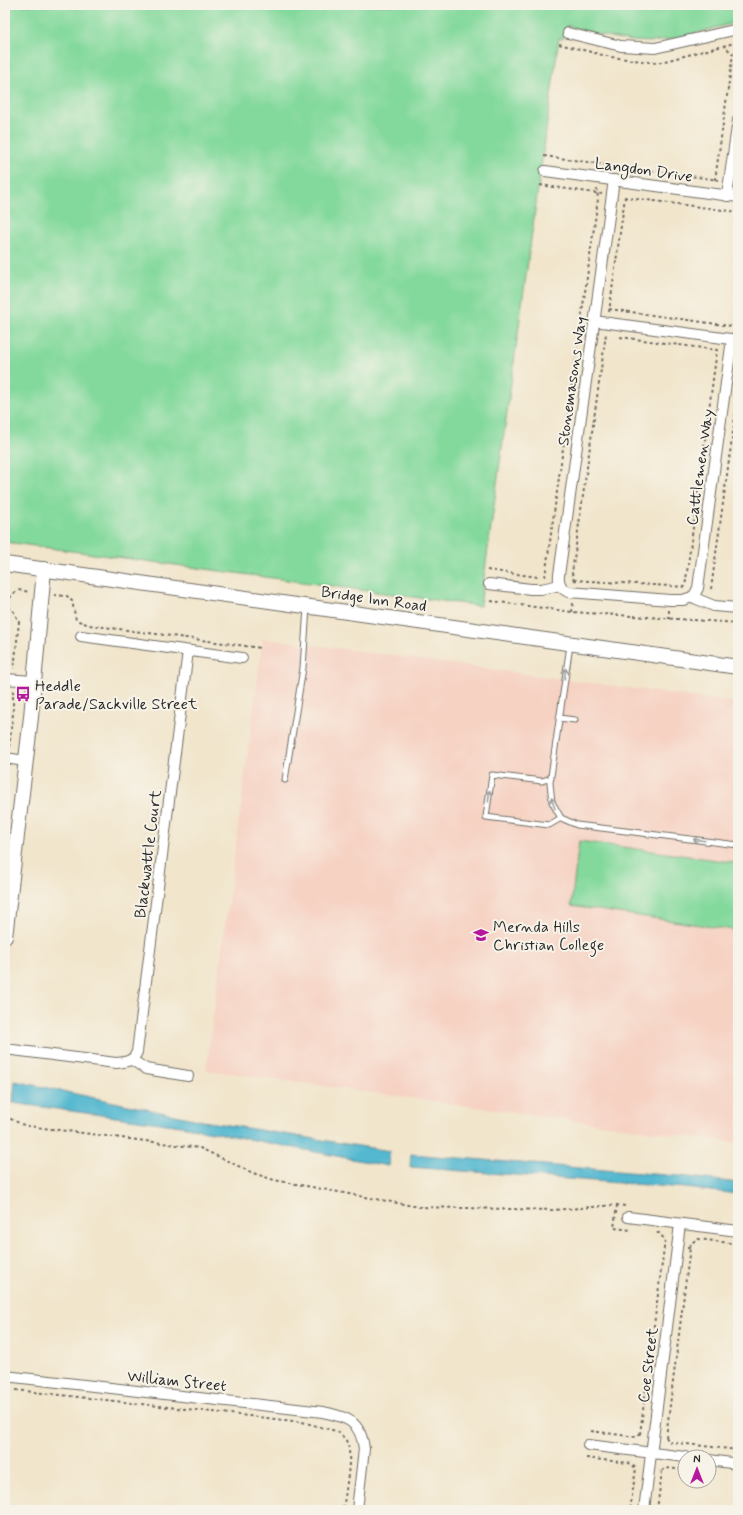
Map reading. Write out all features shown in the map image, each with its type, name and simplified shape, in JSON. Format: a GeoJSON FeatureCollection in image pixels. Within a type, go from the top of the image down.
{"type":"FeatureCollection","features":[{"type":"Feature","properties":{"kind":"main road","name":"Bridge Inn Road"},"geometry":{"type":"LineString","coordinates":[[5,564],[738,667]]}},
{"type":"Feature","properties":{"kind":"main road"},"geometry":{"type":"LineString","coordinates":[[5,937],[31,717],[44,569]]}},
{"type":"Feature","properties":{"kind":"street"},"geometry":{"type":"LineString","coordinates":[[568,33],[621,46],[655,48],[738,29]]}},
{"type":"Feature","properties":{"kind":"street"},"geometry":{"type":"LineString","coordinates":[[727,196],[738,120]]}},
{"type":"Feature","properties":{"kind":"street","name":"Langdon Drive"},"geometry":{"type":"LineString","coordinates":[[545,171],[738,197]]}},
{"type":"Feature","properties":{"kind":"street","name":"Stonemasons Way"},"geometry":{"type":"LineString","coordinates":[[559,582],[614,180]]}},
{"type":"Feature","properties":{"kind":"street"},"geometry":{"type":"LineString","coordinates":[[594,321],[735,340]]}},
{"type":"Feature","properties":{"kind":"street","name":"Cattlemen Way"},"geometry":{"type":"LineString","coordinates":[[692,597],[698,588],[735,340]]}},
{"type":"Feature","properties":{"kind":"street"},"geometry":{"type":"LineString","coordinates":[[489,584],[541,589],[559,582],[565,591],[573,593],[670,600],[683,600],[692,597],[714,606],[738,608]]}},
{"type":"Feature","properties":{"kind":"street"},"geometry":{"type":"LineString","coordinates":[[81,636],[242,658]]}},
{"type":"Feature","properties":{"kind":"street","name":"Blackwattle Court"},"geometry":{"type":"LineString","coordinates":[[132,1060],[137,1052],[188,651]]}},
{"type":"Feature","properties":{"kind":"street"},"geometry":{"type":"LineString","coordinates":[[9,679],[33,681]]}},
{"type":"Feature","properties":{"kind":"street"},"geometry":{"type":"LineString","coordinates":[[6,759],[25,761]]}},
{"type":"Feature","properties":{"kind":"street"},"geometry":{"type":"LineString","coordinates":[[5,1048],[116,1063],[132,1060],[146,1069],[188,1076]]}},
{"type":"Feature","properties":{"kind":"street"},"geometry":{"type":"LineString","coordinates":[[628,1212],[680,1224],[738,1231]]}},
{"type":"Feature","properties":{"kind":"street","name":"Coe Street"},"geometry":{"type":"LineString","coordinates":[[644,1510],[680,1224]]}},
{"type":"Feature","properties":{"kind":"street","name":"William Street"},"geometry":{"type":"LineString","coordinates":[[5,1376],[339,1415],[356,1426],[361,1433],[363,1441],[364,1449],[357,1510]]}},
{"type":"Feature","properties":{"kind":"street"},"geometry":{"type":"LineString","coordinates":[[588,1445],[677,1456]]}},
{"type":"Feature","properties":{"kind":"street"},"geometry":{"type":"LineString","coordinates":[[717,1461],[738,1464]]}},
{"type":"Feature","properties":{"kind":"lane"},"geometry":{"type":"LineString","coordinates":[[285,780],[303,668],[308,606]]}},
{"type":"Feature","properties":{"kind":"lane"},"geometry":{"type":"LineString","coordinates":[[570,643],[551,778],[552,802],[560,818],[577,825],[738,845]]}},
{"type":"Feature","properties":{"kind":"lane"},"geometry":{"type":"LineString","coordinates":[[559,718],[575,720]]}},
{"type":"Feature","properties":{"kind":"lane"},"geometry":{"type":"LineString","coordinates":[[551,778],[542,781],[492,775],[486,817],[549,825],[560,818]]}},
{"type":"Feature","properties":{"kind":"path"},"geometry":{"type":"LineString","coordinates":[[544,156],[715,180],[733,54],[724,46]]}},
{"type":"Feature","properties":{"kind":"path"},"geometry":{"type":"LineString","coordinates":[[545,578],[598,193],[600,164]]}},
{"type":"Feature","properties":{"kind":"path"},"geometry":{"type":"LineString","coordinates":[[540,185],[738,212]]}},
{"type":"Feature","properties":{"kind":"path"},"geometry":{"type":"LineString","coordinates":[[572,612],[574,580],[572,573],[625,197]]}},
{"type":"Feature","properties":{"kind":"path"},"geometry":{"type":"LineString","coordinates":[[609,309],[738,327]]}},
{"type":"Feature","properties":{"kind":"path"},"geometry":{"type":"LineString","coordinates":[[606,335],[718,350],[684,587]]}},
{"type":"Feature","properties":{"kind":"path"},"geometry":{"type":"LineString","coordinates":[[714,594],[711,589],[738,396]]}},
{"type":"Feature","properties":{"kind":"path"},"geometry":{"type":"LineString","coordinates":[[487,570],[545,578],[559,582],[574,580],[711,589]]}},
{"type":"Feature","properties":{"kind":"path"},"geometry":{"type":"LineString","coordinates":[[5,786],[6,759],[13,714],[9,679],[19,622],[14,612],[6,607],[12,596],[18,590],[67,596],[72,601],[76,620],[88,625],[261,648]]}},
{"type":"Feature","properties":{"kind":"path"},"geometry":{"type":"LineString","coordinates":[[491,601],[572,612],[738,623]]}},
{"type":"Feature","properties":{"kind":"path"},"geometry":{"type":"LineString","coordinates":[[5,1116],[20,1124],[28,1126],[200,1148],[253,1174],[274,1180],[420,1207],[554,1210],[617,1205],[628,1212]]}},
{"type":"Feature","properties":{"kind":"path"},"geometry":{"type":"LineString","coordinates":[[617,1205],[614,1228],[636,1230]]}},
{"type":"Feature","properties":{"kind":"path"},"geometry":{"type":"LineString","coordinates":[[640,1434],[665,1240],[659,1233],[651,1232]]}},
{"type":"Feature","properties":{"kind":"path"},"geometry":{"type":"LineString","coordinates":[[690,1247],[691,1244],[698,1239],[738,1244]]}},
{"type":"Feature","properties":{"kind":"path"},"geometry":{"type":"LineString","coordinates":[[14,1390],[296,1422],[320,1426],[336,1431],[348,1444],[349,1466],[343,1510]]}},
{"type":"Feature","properties":{"kind":"path"},"geometry":{"type":"LineString","coordinates":[[586,1458],[629,1463],[636,1468],[630,1510]]}},
{"type":"Feature","properties":{"kind":"path"},"geometry":{"type":"LineString","coordinates":[[662,1471],[666,1468],[677,1469]]}},
{"type":"Feature","properties":{"kind":"shaded area","name":"Mernda Hills Christian College"},"geometry":{"type":"Polygon","coordinates":[[[263,638],[738,703],[738,1143],[206,1070],[263,638]]]}},
{"type":"Feature","properties":{"kind":"green space"},"geometry":{"type":"Polygon","coordinates":[[[5,5],[738,5],[738,22],[690,35],[660,41],[649,42],[626,40],[567,26],[563,39],[559,38],[480,606],[5,542],[5,5]]]}},
{"type":"Feature","properties":{"kind":"green space"},"geometry":{"type":"Polygon","coordinates":[[[579,841],[738,863],[738,897],[734,930],[571,906],[579,841]]]}},
{"type":"Feature","properties":{"kind":"water"},"geometry":{"type":"Polygon","coordinates":[[[15,1081],[203,1121],[390,1151],[388,1166],[181,1126],[13,1103],[15,1081]]]}},
{"type":"Feature","properties":{"kind":"water"},"geometry":{"type":"Polygon","coordinates":[[[411,1154],[689,1177],[738,1183],[738,1194],[685,1188],[410,1167],[411,1154]]]}},
{"type":"Feature","properties":{"kind":"place","name":"Heddle Parade/Sackville Street"},"geometry":{"type":"Point","coordinates":[23,694]}},
{"type":"Feature","properties":{"kind":"place","name":"Mernda Hills Christian College"},"geometry":{"type":"Point","coordinates":[481,935]}}]}
